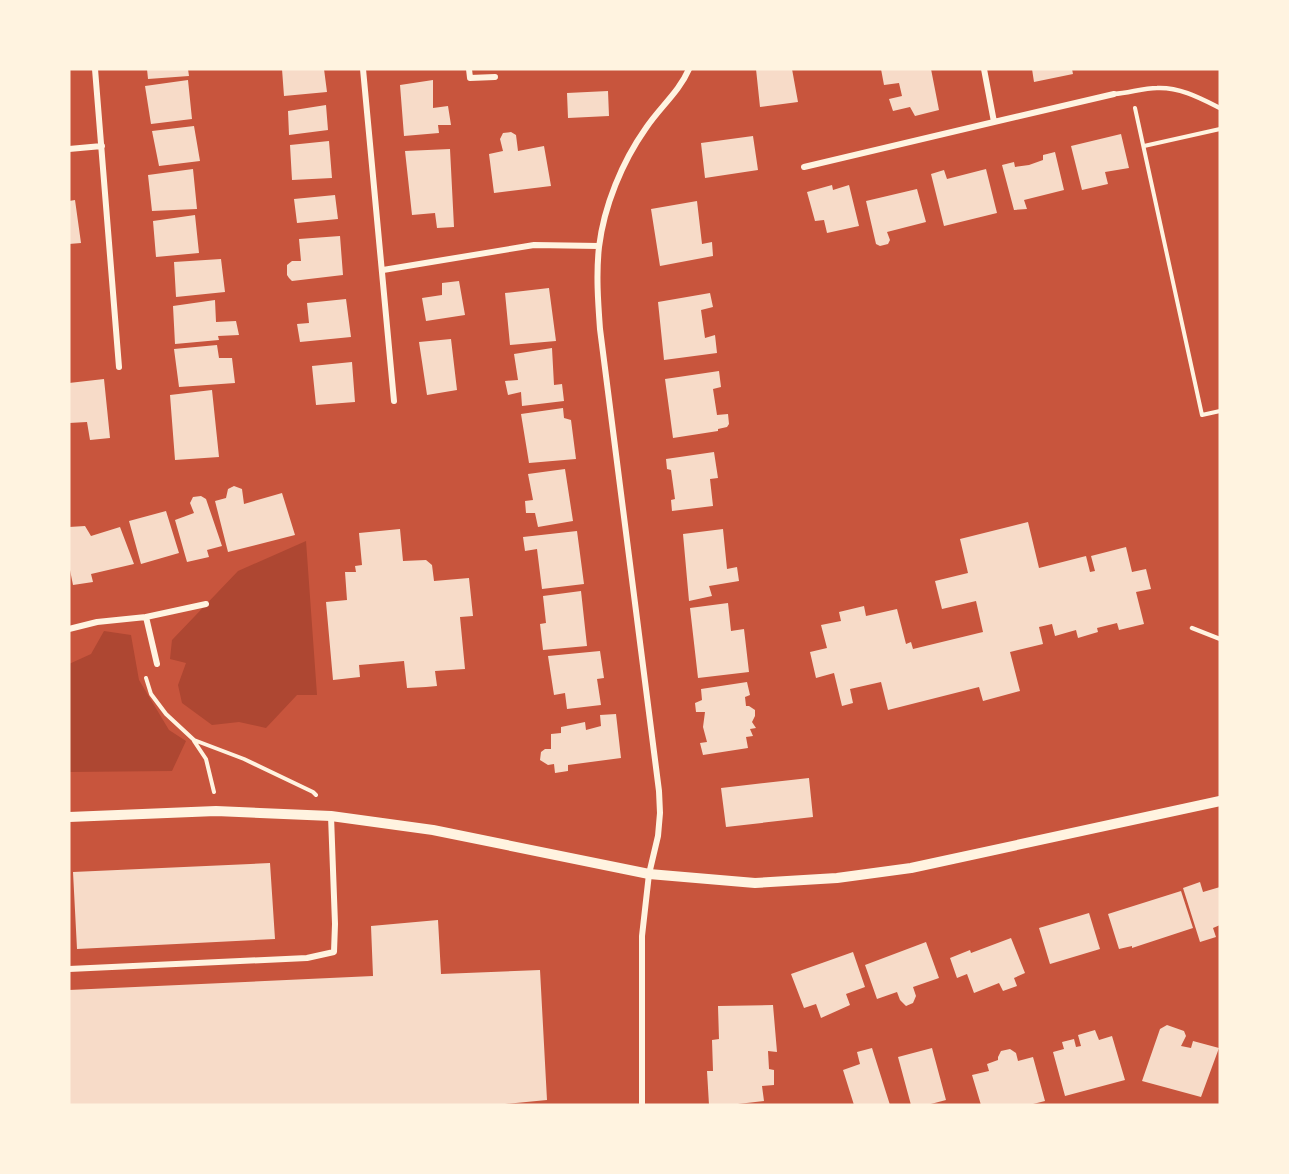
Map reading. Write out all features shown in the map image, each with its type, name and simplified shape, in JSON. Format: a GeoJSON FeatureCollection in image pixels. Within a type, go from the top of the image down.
{"type":"FeatureCollection","features":[{"type":"Feature","properties":{"kind":"street"},"geometry":{"type":"LineString","coordinates":[[94,69],[119,367]]}},
{"type":"Feature","properties":{"kind":"street"},"geometry":{"type":"LineString","coordinates":[[363,69],[394,401]]}},
{"type":"Feature","properties":{"kind":"street"},"geometry":{"type":"LineString","coordinates":[[470,69],[470,78],[495,77]]}},
{"type":"Feature","properties":{"kind":"street"},"geometry":{"type":"LineString","coordinates":[[642,1105],[642,936],[650,874],[658,836],[659,791],[600,329],[597,296],[599,246],[608,207],[623,166],[646,128],[682,84],[689,69]]}},
{"type":"Feature","properties":{"kind":"street"},"geometry":{"type":"LineString","coordinates":[[984,69],[994,122]]}},
{"type":"Feature","properties":{"kind":"street"},"geometry":{"type":"LineString","coordinates":[[804,167],[1114,94]]}},
{"type":"Feature","properties":{"kind":"street"},"geometry":{"type":"LineString","coordinates":[[69,149],[102,147]]}},
{"type":"Feature","properties":{"kind":"street"},"geometry":{"type":"LineString","coordinates":[[383,270],[534,245],[599,246]]}},
{"type":"Feature","properties":{"kind":"street"},"geometry":{"type":"LineString","coordinates":[[69,629],[98,622],[146,617],[206,604]]}},
{"type":"Feature","properties":{"kind":"street"},"geometry":{"type":"LineString","coordinates":[[146,617],[157,664]]}},
{"type":"Feature","properties":{"kind":"street"},"geometry":{"type":"LineString","coordinates":[[69,817],[216,811],[331,816],[433,830],[650,874],[755,883],[837,879],[911,868],[1220,801]]}},
{"type":"Feature","properties":{"kind":"street"},"geometry":{"type":"LineString","coordinates":[[69,969],[307,958],[334,952],[331,816]]}},
{"type":"Feature","properties":{"kind":"lane"},"geometry":{"type":"LineString","coordinates":[[1114,94],[1155,88],[1175,89],[1199,97],[1220,108]]}},
{"type":"Feature","properties":{"kind":"lane"},"geometry":{"type":"LineString","coordinates":[[1192,628],[1220,639]]}},
{"type":"Feature","properties":{"kind":"path"},"geometry":{"type":"LineString","coordinates":[[1131,93],[1202,415],[1220,411]]}},
{"type":"Feature","properties":{"kind":"path"},"geometry":{"type":"LineString","coordinates":[[1144,146],[1220,129]]}},
{"type":"Feature","properties":{"kind":"path"},"geometry":{"type":"LineString","coordinates":[[157,664],[143,668],[151,694],[166,714],[194,740],[206,759],[214,785],[216,811]]}},
{"type":"Feature","properties":{"kind":"path"},"geometry":{"type":"LineString","coordinates":[[194,740],[244,759],[313,792],[331,816]]}},
{"type":"Feature","properties":{"kind":"shaded area"},"geometry":{"type":"Polygon","coordinates":[[[306,541],[317,695],[297,695],[266,728],[239,722],[212,725],[182,703],[178,685],[186,663],[170,659],[172,640],[238,571],[306,541]]]}},
{"type":"Feature","properties":{"kind":"shaded area"},"geometry":{"type":"Polygon","coordinates":[[[104,631],[131,635],[139,680],[169,730],[186,741],[172,771],[69,772],[69,664],[91,654],[104,631]]]}},
{"type":"Feature","properties":{"kind":"building"},"geometry":{"type":"Polygon","coordinates":[[[147,69],[188,69],[189,76],[148,79],[147,69]]]}},
{"type":"Feature","properties":{"kind":"building"},"geometry":{"type":"Polygon","coordinates":[[[282,69],[324,69],[327,92],[284,96],[282,69]]]}},
{"type":"Feature","properties":{"kind":"building"},"geometry":{"type":"Polygon","coordinates":[[[756,69],[792,69],[798,102],[760,107],[756,69]]]}},
{"type":"Feature","properties":{"kind":"building"},"geometry":{"type":"Polygon","coordinates":[[[881,69],[931,69],[939,110],[915,116],[910,107],[893,111],[889,99],[902,96],[899,83],[884,85],[881,69]]]}},
{"type":"Feature","properties":{"kind":"building"},"geometry":{"type":"Polygon","coordinates":[[[1032,69],[1072,69],[1073,74],[1034,82],[1032,69]]]}},
{"type":"Feature","properties":{"kind":"building"},"geometry":{"type":"Polygon","coordinates":[[[188,80],[192,119],[151,124],[145,86],[188,80]]]}},
{"type":"Feature","properties":{"kind":"building"},"geometry":{"type":"Polygon","coordinates":[[[433,80],[433,108],[448,106],[451,125],[438,125],[439,133],[404,136],[400,85],[433,80]]]}},
{"type":"Feature","properties":{"kind":"building"},"geometry":{"type":"Polygon","coordinates":[[[608,91],[609,116],[568,118],[567,93],[608,91]]]}},
{"type":"Feature","properties":{"kind":"building"},"geometry":{"type":"Polygon","coordinates":[[[326,105],[328,130],[289,135],[288,111],[326,105]]]}},
{"type":"Feature","properties":{"kind":"building"},"geometry":{"type":"Polygon","coordinates":[[[194,126],[200,161],[159,166],[152,131],[194,126]]]}},
{"type":"Feature","properties":{"kind":"building"},"geometry":{"type":"Polygon","coordinates":[[[511,132],[516,135],[518,151],[544,146],[551,186],[494,193],[489,154],[503,151],[500,139],[503,133],[511,132]]]}},
{"type":"Feature","properties":{"kind":"building"},"geometry":{"type":"Polygon","coordinates":[[[1121,134],[1129,168],[1105,172],[1108,184],[1082,190],[1071,146],[1121,134]]]}},
{"type":"Feature","properties":{"kind":"building"},"geometry":{"type":"Polygon","coordinates":[[[753,136],[758,170],[705,178],[701,143],[753,136]]]}},
{"type":"Feature","properties":{"kind":"building"},"geometry":{"type":"Polygon","coordinates":[[[329,141],[332,178],[292,180],[290,145],[329,141]]]}},
{"type":"Feature","properties":{"kind":"building"},"geometry":{"type":"Polygon","coordinates":[[[450,149],[454,227],[437,228],[435,213],[412,215],[405,151],[450,149]]]}},
{"type":"Feature","properties":{"kind":"building"},"geometry":{"type":"Polygon","coordinates":[[[1055,152],[1064,190],[1024,200],[1027,209],[1014,210],[1002,165],[1014,162],[1015,167],[1029,165],[1043,160],[1043,155],[1055,152]]]}},
{"type":"Feature","properties":{"kind":"building"},"geometry":{"type":"Polygon","coordinates":[[[193,169],[197,209],[152,211],[148,175],[193,169]]]}},
{"type":"Feature","properties":{"kind":"building"},"geometry":{"type":"Polygon","coordinates":[[[986,169],[997,213],[944,226],[931,174],[944,170],[947,179],[986,169]]]}},
{"type":"Feature","properties":{"kind":"building"},"geometry":{"type":"Polygon","coordinates":[[[832,185],[833,190],[849,185],[859,226],[827,233],[824,220],[815,221],[807,192],[832,185]]]}},
{"type":"Feature","properties":{"kind":"building"},"geometry":{"type":"Polygon","coordinates":[[[917,189],[926,222],[887,232],[890,240],[888,244],[880,246],[876,244],[866,201],[917,189]]]}},
{"type":"Feature","properties":{"kind":"building"},"geometry":{"type":"Polygon","coordinates":[[[335,195],[338,219],[297,223],[294,199],[335,195]]]}},
{"type":"Feature","properties":{"kind":"building"},"geometry":{"type":"Polygon","coordinates":[[[75,200],[81,243],[69,244],[69,201],[75,200]]]}},
{"type":"Feature","properties":{"kind":"building"},"geometry":{"type":"Polygon","coordinates":[[[697,201],[702,244],[712,242],[713,256],[660,266],[651,209],[697,201]]]}},
{"type":"Feature","properties":{"kind":"building"},"geometry":{"type":"Polygon","coordinates":[[[195,215],[199,253],[156,257],[153,221],[195,215]]]}},
{"type":"Feature","properties":{"kind":"building"},"geometry":{"type":"Polygon","coordinates":[[[340,236],[343,275],[292,281],[289,278],[287,265],[292,261],[301,261],[299,239],[340,236]]]}},
{"type":"Feature","properties":{"kind":"building"},"geometry":{"type":"Polygon","coordinates":[[[221,259],[225,292],[176,297],[174,262],[221,259]]]}},
{"type":"Feature","properties":{"kind":"building"},"geometry":{"type":"Polygon","coordinates":[[[459,281],[465,315],[426,321],[422,298],[442,295],[442,283],[459,281]]]}},
{"type":"Feature","properties":{"kind":"building"},"geometry":{"type":"Polygon","coordinates":[[[549,288],[556,341],[510,345],[505,293],[549,288]]]}},
{"type":"Feature","properties":{"kind":"building"},"geometry":{"type":"Polygon","coordinates":[[[710,293],[713,307],[701,310],[705,338],[715,335],[717,353],[664,360],[658,302],[710,293]]]}},
{"type":"Feature","properties":{"kind":"building"},"geometry":{"type":"Polygon","coordinates":[[[346,299],[351,337],[300,342],[297,324],[309,323],[307,303],[346,299]]]}},
{"type":"Feature","properties":{"kind":"building"},"geometry":{"type":"Polygon","coordinates":[[[215,300],[216,322],[236,321],[239,335],[218,336],[219,340],[175,344],[173,306],[215,300]]]}},
{"type":"Feature","properties":{"kind":"building"},"geometry":{"type":"Polygon","coordinates":[[[451,339],[457,390],[427,395],[419,342],[451,339]]]}},
{"type":"Feature","properties":{"kind":"building"},"geometry":{"type":"Polygon","coordinates":[[[217,345],[219,358],[232,358],[235,383],[179,387],[174,349],[217,345]]]}},
{"type":"Feature","properties":{"kind":"building"},"geometry":{"type":"Polygon","coordinates":[[[552,348],[554,385],[562,384],[564,401],[522,406],[521,392],[508,395],[505,381],[518,380],[514,354],[552,348]]]}},
{"type":"Feature","properties":{"kind":"building"},"geometry":{"type":"Polygon","coordinates":[[[352,362],[355,402],[316,405],[312,366],[352,362]]]}},
{"type":"Feature","properties":{"kind":"building"},"geometry":{"type":"Polygon","coordinates":[[[719,371],[721,387],[713,389],[717,415],[728,414],[727,427],[718,429],[718,431],[673,438],[665,379],[719,371]]]}},
{"type":"Feature","properties":{"kind":"building"},"geometry":{"type":"Polygon","coordinates":[[[104,379],[110,438],[90,440],[87,422],[69,423],[69,383],[104,379]]]}},
{"type":"Feature","properties":{"kind":"building"},"geometry":{"type":"Polygon","coordinates":[[[212,390],[219,457],[175,460],[170,395],[212,390]]]}},
{"type":"Feature","properties":{"kind":"building"},"geometry":{"type":"Polygon","coordinates":[[[563,408],[564,418],[571,420],[576,459],[529,463],[521,414],[563,408]]]}},
{"type":"Feature","properties":{"kind":"building"},"geometry":{"type":"Polygon","coordinates":[[[714,452],[718,478],[710,479],[713,506],[672,511],[671,500],[675,499],[671,470],[667,469],[666,459],[714,452]]]}},
{"type":"Feature","properties":{"kind":"building"},"geometry":{"type":"Polygon","coordinates":[[[565,469],[573,521],[538,527],[535,513],[526,513],[525,501],[533,500],[528,474],[565,469]]]}},
{"type":"Feature","properties":{"kind":"building"},"geometry":{"type":"Polygon","coordinates":[[[234,486],[242,489],[244,504],[282,493],[295,535],[228,552],[215,501],[226,498],[228,489],[234,486]]]}},
{"type":"Feature","properties":{"kind":"building"},"geometry":{"type":"Polygon","coordinates":[[[201,496],[206,499],[222,546],[207,550],[209,557],[187,562],[175,520],[194,513],[190,503],[193,497],[201,496]]]}},
{"type":"Feature","properties":{"kind":"building"},"geometry":{"type":"Polygon","coordinates":[[[166,511],[179,553],[141,564],[129,521],[166,511]]]}},
{"type":"Feature","properties":{"kind":"building"},"geometry":{"type":"Polygon","coordinates":[[[1028,522],[1039,568],[1086,556],[1090,572],[1095,571],[1091,556],[1126,547],[1132,572],[1146,569],[1151,589],[1136,592],[1144,624],[1119,630],[1117,623],[1097,628],[1098,632],[1078,638],[1076,630],[1055,636],[1052,624],[1039,627],[1043,644],[1010,652],[1020,691],[983,701],[979,687],[888,710],[881,682],[850,689],[853,703],[842,706],[834,673],[816,678],[810,652],[827,648],[821,625],[841,621],[839,612],[864,606],[866,616],[897,609],[906,644],[911,642],[913,649],[983,632],[976,601],[942,609],[935,581],[968,573],[960,539],[1028,522]]]}},
{"type":"Feature","properties":{"kind":"building"},"geometry":{"type":"Polygon","coordinates":[[[85,526],[91,536],[120,527],[134,564],[91,574],[93,582],[73,585],[69,565],[69,527],[85,526]]]}},
{"type":"Feature","properties":{"kind":"building"},"geometry":{"type":"Polygon","coordinates":[[[400,529],[403,561],[426,560],[432,565],[434,581],[469,578],[473,616],[460,617],[465,669],[435,671],[437,686],[426,687],[407,688],[404,661],[359,665],[360,677],[333,680],[326,602],[347,600],[345,572],[356,572],[355,566],[362,565],[359,533],[400,529]]]}},
{"type":"Feature","properties":{"kind":"building"},"geometry":{"type":"Polygon","coordinates":[[[723,529],[727,569],[737,567],[739,581],[709,586],[712,596],[689,601],[683,534],[723,529]]]}},
{"type":"Feature","properties":{"kind":"building"},"geometry":{"type":"Polygon","coordinates":[[[577,531],[584,584],[542,589],[537,549],[525,551],[523,537],[577,531]]]}},
{"type":"Feature","properties":{"kind":"building"},"geometry":{"type":"Polygon","coordinates":[[[581,591],[587,646],[543,650],[540,624],[546,623],[543,596],[581,591]]]}},
{"type":"Feature","properties":{"kind":"building"},"geometry":{"type":"Polygon","coordinates":[[[728,603],[731,631],[744,629],[749,672],[698,678],[690,608],[728,603]]]}},
{"type":"Feature","properties":{"kind":"building"},"geometry":{"type":"Polygon","coordinates":[[[600,651],[604,678],[597,679],[601,705],[567,709],[565,693],[554,695],[548,656],[600,651]]]}},
{"type":"Feature","properties":{"kind":"building"},"geometry":{"type":"Polygon","coordinates":[[[747,682],[750,695],[745,697],[746,706],[755,710],[752,722],[756,728],[750,729],[753,736],[746,737],[748,748],[703,755],[700,743],[707,742],[703,727],[705,712],[696,712],[695,703],[702,700],[701,689],[747,682]]]}},
{"type":"Feature","properties":{"kind":"building"},"geometry":{"type":"Polygon","coordinates":[[[616,714],[621,758],[568,765],[568,771],[555,773],[554,764],[548,765],[540,760],[541,752],[551,749],[551,734],[561,733],[561,727],[585,722],[586,730],[601,726],[600,715],[616,714]]]}},
{"type":"Feature","properties":{"kind":"building"},"geometry":{"type":"Polygon","coordinates":[[[809,778],[813,817],[726,827],[721,788],[809,778]]]}},
{"type":"Feature","properties":{"kind":"building"},"geometry":{"type":"Polygon","coordinates":[[[270,863],[275,939],[77,949],[73,872],[270,863]]]}},
{"type":"Feature","properties":{"kind":"building"},"geometry":{"type":"Polygon","coordinates":[[[1200,882],[1203,892],[1220,887],[1220,925],[1213,928],[1216,937],[1200,942],[1183,888],[1200,882]]]}},
{"type":"Feature","properties":{"kind":"building"},"geometry":{"type":"Polygon","coordinates":[[[1181,891],[1193,928],[1132,948],[1132,946],[1119,949],[1108,914],[1181,891]]]}},
{"type":"Feature","properties":{"kind":"building"},"geometry":{"type":"Polygon","coordinates":[[[1089,913],[1100,949],[1050,964],[1039,928],[1089,913]]]}},
{"type":"Feature","properties":{"kind":"building"},"geometry":{"type":"Polygon","coordinates":[[[438,920],[441,974],[540,970],[547,1100],[495,1105],[69,1105],[69,990],[373,976],[371,926],[438,920]]]}},
{"type":"Feature","properties":{"kind":"building"},"geometry":{"type":"Polygon","coordinates":[[[1011,938],[1025,973],[1014,978],[1017,986],[1003,991],[999,983],[974,993],[967,974],[957,978],[950,958],[1011,938]]]}},
{"type":"Feature","properties":{"kind":"building"},"geometry":{"type":"Polygon","coordinates":[[[926,942],[939,978],[913,987],[916,996],[913,1003],[906,1006],[900,1000],[897,992],[877,999],[865,965],[926,942]]]}},
{"type":"Feature","properties":{"kind":"building"},"geometry":{"type":"Polygon","coordinates":[[[853,952],[865,987],[846,994],[850,1005],[821,1018],[816,1004],[804,1008],[791,974],[853,952]]]}},
{"type":"Feature","properties":{"kind":"building"},"geometry":{"type":"Polygon","coordinates":[[[773,1005],[777,1052],[768,1051],[769,1069],[774,1070],[774,1085],[762,1086],[764,1101],[709,1105],[707,1071],[713,1071],[712,1040],[719,1039],[718,1006],[773,1005]]]}},
{"type":"Feature","properties":{"kind":"building"},"geometry":{"type":"Polygon","coordinates":[[[1167,1025],[1184,1031],[1186,1036],[1181,1046],[1191,1048],[1193,1041],[1219,1048],[1201,1097],[1142,1081],[1160,1029],[1167,1025]]]}},
{"type":"Feature","properties":{"kind":"building"},"geometry":{"type":"Polygon","coordinates":[[[1095,1030],[1099,1040],[1112,1036],[1125,1080],[1065,1096],[1053,1052],[1064,1049],[1062,1042],[1074,1039],[1076,1047],[1081,1046],[1078,1035],[1095,1030]]]}},
{"type":"Feature","properties":{"kind":"building"},"geometry":{"type":"Polygon","coordinates":[[[872,1048],[890,1105],[854,1105],[843,1070],[860,1064],[857,1052],[872,1048]]]}},
{"type":"Feature","properties":{"kind":"building"},"geometry":{"type":"Polygon","coordinates":[[[932,1048],[946,1100],[927,1105],[911,1105],[898,1057],[932,1048]]]}},
{"type":"Feature","properties":{"kind":"building"},"geometry":{"type":"Polygon","coordinates":[[[1010,1049],[1016,1053],[1018,1061],[1033,1057],[1045,1101],[1029,1105],[981,1105],[972,1075],[989,1071],[987,1064],[998,1060],[1001,1051],[1010,1049]]]}}]}
